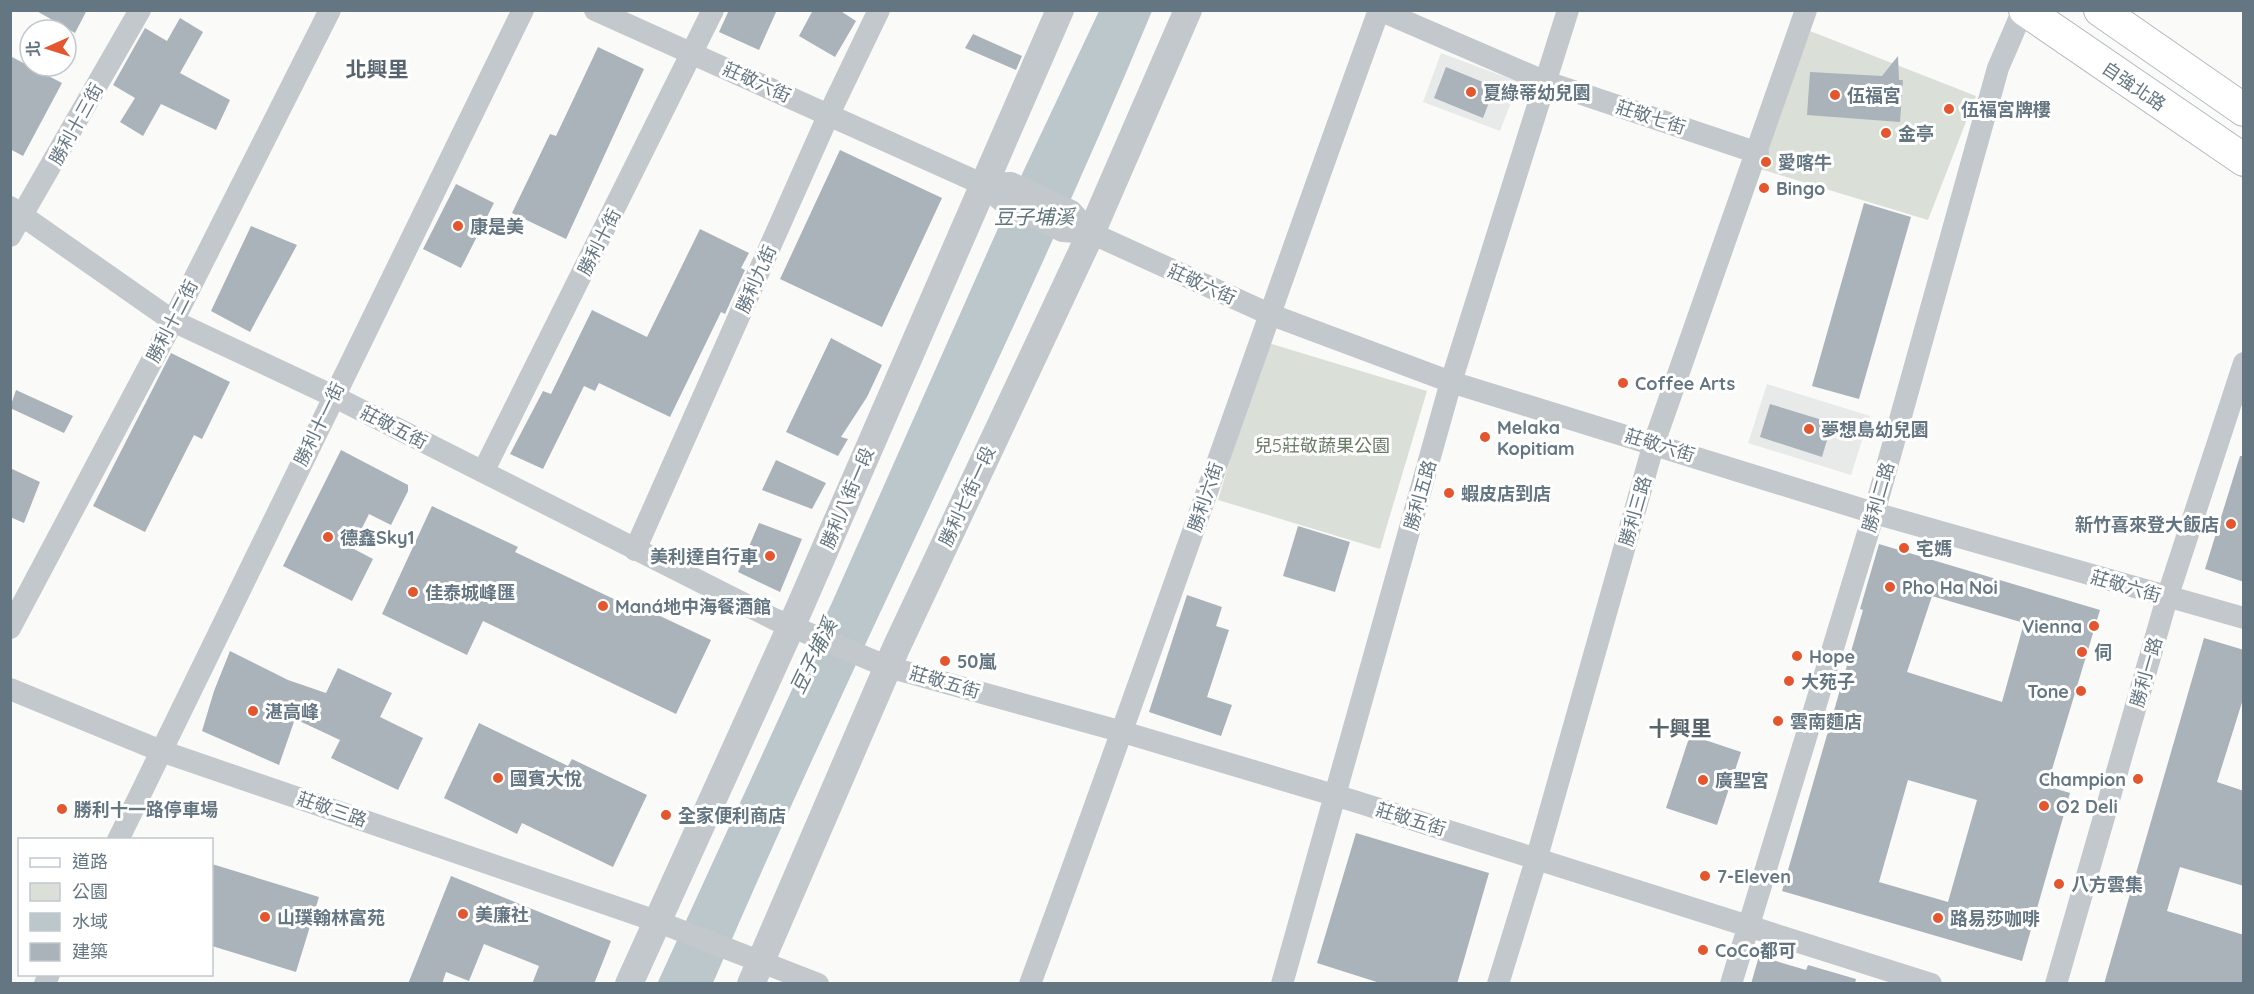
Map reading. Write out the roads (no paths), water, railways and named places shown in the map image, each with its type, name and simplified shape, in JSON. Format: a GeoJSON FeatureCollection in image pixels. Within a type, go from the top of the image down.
{"type":"FeatureCollection","features":[{"type":"Feature","properties":{"kind":"main road","name":"自強北路"},"geometry":{"type":"LineString","coordinates":[[2024,10],[2244,160]]}},
{"type":"Feature","properties":{"kind":"main road"},"geometry":{"type":"LineString","coordinates":[[2100,10],[2244,110]]}},
{"type":"Feature","properties":{"kind":"street","name":"勝利十三街"},"geometry":{"type":"LineString","coordinates":[[10,236],[17,212],[140,10]]}},
{"type":"Feature","properties":{"kind":"street","name":"勝利十二街"},"geometry":{"type":"LineString","coordinates":[[10,628],[172,321],[330,10]]}},
{"type":"Feature","properties":{"kind":"street","name":"勝利十一街"},"geometry":{"type":"LineString","coordinates":[[119,838],[523,10]]}},
{"type":"Feature","properties":{"kind":"street","name":"莊敬六街"},"geometry":{"type":"LineString","coordinates":[[595,10],[998,189],[1269,314],[1451,382],[1874,513],[2244,618]]}},
{"type":"Feature","properties":{"kind":"street","name":"勝利十街"},"geometry":{"type":"LineString","coordinates":[[483,472],[713,10]]}},
{"type":"Feature","properties":{"kind":"street","name":"勝利九街"},"geometry":{"type":"LineString","coordinates":[[635,550],[829,114],[879,10]]}},
{"type":"Feature","properties":{"kind":"street","name":"勝利八街一段"},"geometry":{"type":"LineString","coordinates":[[629,984],[791,626],[998,189],[1060,10]]}},
{"type":"Feature","properties":{"kind":"street","name":"勝利七街一段"},"geometry":{"type":"LineString","coordinates":[[756,973],[888,667],[1091,233],[1188,10]]}},
{"type":"Feature","properties":{"kind":"street","name":"莊敬七街"},"geometry":{"type":"LineString","coordinates":[[1379,10],[1546,82],[1758,153]]}},
{"type":"Feature","properties":{"kind":"street","name":"勝利六街"},"geometry":{"type":"LineString","coordinates":[[1030,984],[1123,732],[1269,314],[1379,10]]}},
{"type":"Feature","properties":{"kind":"street","name":"勝利五路"},"geometry":{"type":"LineString","coordinates":[[1282,984],[1451,382],[1568,10]]}},
{"type":"Feature","properties":{"kind":"street","name":"勝利三路"},"geometry":{"type":"LineString","coordinates":[[1498,984],[1538,857],[1654,443],[1758,153],[1806,10]]}},
{"type":"Feature","properties":{"kind":"street","name":"勝利二路"},"geometry":{"type":"LineString","coordinates":[[1731,984],[1874,513],[1998,68],[2024,10]]}},
{"type":"Feature","properties":{"kind":"street","name":"莊敬五街"},"geometry":{"type":"LineString","coordinates":[[17,212],[172,321],[333,396],[635,550],[791,626],[888,667],[1123,732],[1538,857],[1747,928],[1931,984]]}},
{"type":"Feature","properties":{"kind":"street","name":"勝利一路"},"geometry":{"type":"LineString","coordinates":[[2056,984],[2167,598],[2244,363]]}},
{"type":"Feature","properties":{"kind":"street","name":"莊敬三路"},"geometry":{"type":"LineString","coordinates":[[10,689],[160,751],[656,921],[756,973]]}},
{"type":"Feature","properties":{"kind":"street"},"geometry":{"type":"LineString","coordinates":[[756,973],[818,984]]}},
{"type":"Feature","properties":{"kind":"water","name":"豆子埔溪"},"geometry":{"type":"Polygon","coordinates":[[[1099,11],[1152,11],[1046,255],[766,861],[713,983],[657,984],[834,598],[1023,172],[1099,11]]]}},
{"type":"Feature","properties":{"kind":"place","name":"夏綠蒂幼兒園"},"geometry":{"type":"Point","coordinates":[1471,92]}},
{"type":"Feature","properties":{"kind":"place","name":"伍福宮"},"geometry":{"type":"Point","coordinates":[1835,95]}},
{"type":"Feature","properties":{"kind":"place","name":"伍福宮牌樓"},"geometry":{"type":"Point","coordinates":[1949,109]}},
{"type":"Feature","properties":{"kind":"place","name":"金亭"},"geometry":{"type":"Point","coordinates":[1886,133]}},
{"type":"Feature","properties":{"kind":"place","name":"愛喀牛"},"geometry":{"type":"Point","coordinates":[1766,162]}},
{"type":"Feature","properties":{"kind":"place","name":"Bingo"},"geometry":{"type":"Point","coordinates":[1764,188]}},
{"type":"Feature","properties":{"kind":"place","name":"康是美"},"geometry":{"type":"Point","coordinates":[458,226]}},
{"type":"Feature","properties":{"kind":"place","name":"Coffee Arts"},"geometry":{"type":"Point","coordinates":[1623,383]}},
{"type":"Feature","properties":{"kind":"place","name":"夢想島幼兒園"},"geometry":{"type":"Point","coordinates":[1809,429]}},
{"type":"Feature","properties":{"kind":"place","name":"Melaka Kopitiam"},"geometry":{"type":"Point","coordinates":[1485,437]}},
{"type":"Feature","properties":{"kind":"place","name":"蝦皮店到店"},"geometry":{"type":"Point","coordinates":[1449,493]}},
{"type":"Feature","properties":{"kind":"place","name":"新竹喜來登大飯店"},"geometry":{"type":"Point","coordinates":[2231,524]}},
{"type":"Feature","properties":{"kind":"place","name":"德鑫Sky1"},"geometry":{"type":"Point","coordinates":[328,537]}},
{"type":"Feature","properties":{"kind":"place","name":"宅媽"},"geometry":{"type":"Point","coordinates":[1904,548]}},
{"type":"Feature","properties":{"kind":"place","name":"美利達自行車"},"geometry":{"type":"Point","coordinates":[770,556]}},
{"type":"Feature","properties":{"kind":"place","name":"Pho Ha Noi"},"geometry":{"type":"Point","coordinates":[1890,587]}},
{"type":"Feature","properties":{"kind":"place","name":"佳泰城峰匯"},"geometry":{"type":"Point","coordinates":[413,592]}},
{"type":"Feature","properties":{"kind":"place","name":"Maná地中海餐酒館"},"geometry":{"type":"Point","coordinates":[603,606]}},
{"type":"Feature","properties":{"kind":"place","name":"Vienna"},"geometry":{"type":"Point","coordinates":[2094,626]}},
{"type":"Feature","properties":{"kind":"place","name":"伺"},"geometry":{"type":"Point","coordinates":[2082,652]}},
{"type":"Feature","properties":{"kind":"place","name":"Hope"},"geometry":{"type":"Point","coordinates":[1797,656]}},
{"type":"Feature","properties":{"kind":"place","name":"50嵐"},"geometry":{"type":"Point","coordinates":[945,661]}},
{"type":"Feature","properties":{"kind":"place","name":"大苑子"},"geometry":{"type":"Point","coordinates":[1789,681]}},
{"type":"Feature","properties":{"kind":"place","name":"Tone"},"geometry":{"type":"Point","coordinates":[2081,691]}},
{"type":"Feature","properties":{"kind":"place","name":"湛高峰"},"geometry":{"type":"Point","coordinates":[253,711]}},
{"type":"Feature","properties":{"kind":"place","name":"雲南麵店"},"geometry":{"type":"Point","coordinates":[1778,721]}},
{"type":"Feature","properties":{"kind":"place","name":"國賓大悅"},"geometry":{"type":"Point","coordinates":[498,778]}},
{"type":"Feature","properties":{"kind":"place","name":"Champion"},"geometry":{"type":"Point","coordinates":[2138,779]}},
{"type":"Feature","properties":{"kind":"place","name":"廣聖宮"},"geometry":{"type":"Point","coordinates":[1703,780]}},
{"type":"Feature","properties":{"kind":"place","name":"O2 Deli"},"geometry":{"type":"Point","coordinates":[2044,806]}},
{"type":"Feature","properties":{"kind":"place","name":"勝利十一路停車場"},"geometry":{"type":"Point","coordinates":[62,809]}},
{"type":"Feature","properties":{"kind":"place","name":"全家便利商店"},"geometry":{"type":"Point","coordinates":[666,815]}},
{"type":"Feature","properties":{"kind":"place","name":"7-Eleven"},"geometry":{"type":"Point","coordinates":[1705,876]}},
{"type":"Feature","properties":{"kind":"place","name":"八方雲集"},"geometry":{"type":"Point","coordinates":[2059,884]}},
{"type":"Feature","properties":{"kind":"place","name":"美廉社"},"geometry":{"type":"Point","coordinates":[463,914]}},
{"type":"Feature","properties":{"kind":"place","name":"山璞翰林富苑"},"geometry":{"type":"Point","coordinates":[265,917]}},
{"type":"Feature","properties":{"kind":"place","name":"路易莎咖啡"},"geometry":{"type":"Point","coordinates":[1938,918]}},
{"type":"Feature","properties":{"kind":"place","name":"CoCo都可"},"geometry":{"type":"Point","coordinates":[1703,950]}},
{"type":"Feature","properties":{"kind":"district","name":"北興里"},"geometry":{"type":"Point","coordinates":[377,69]}},
{"type":"Feature","properties":{"kind":"district","name":"十興里"},"geometry":{"type":"Point","coordinates":[1680,728]}},
{"type":"Feature","properties":{"kind":"park label","name":"兒5莊敬蔬果公園"},"geometry":{"type":"Point","coordinates":[1322,445]}}]}
